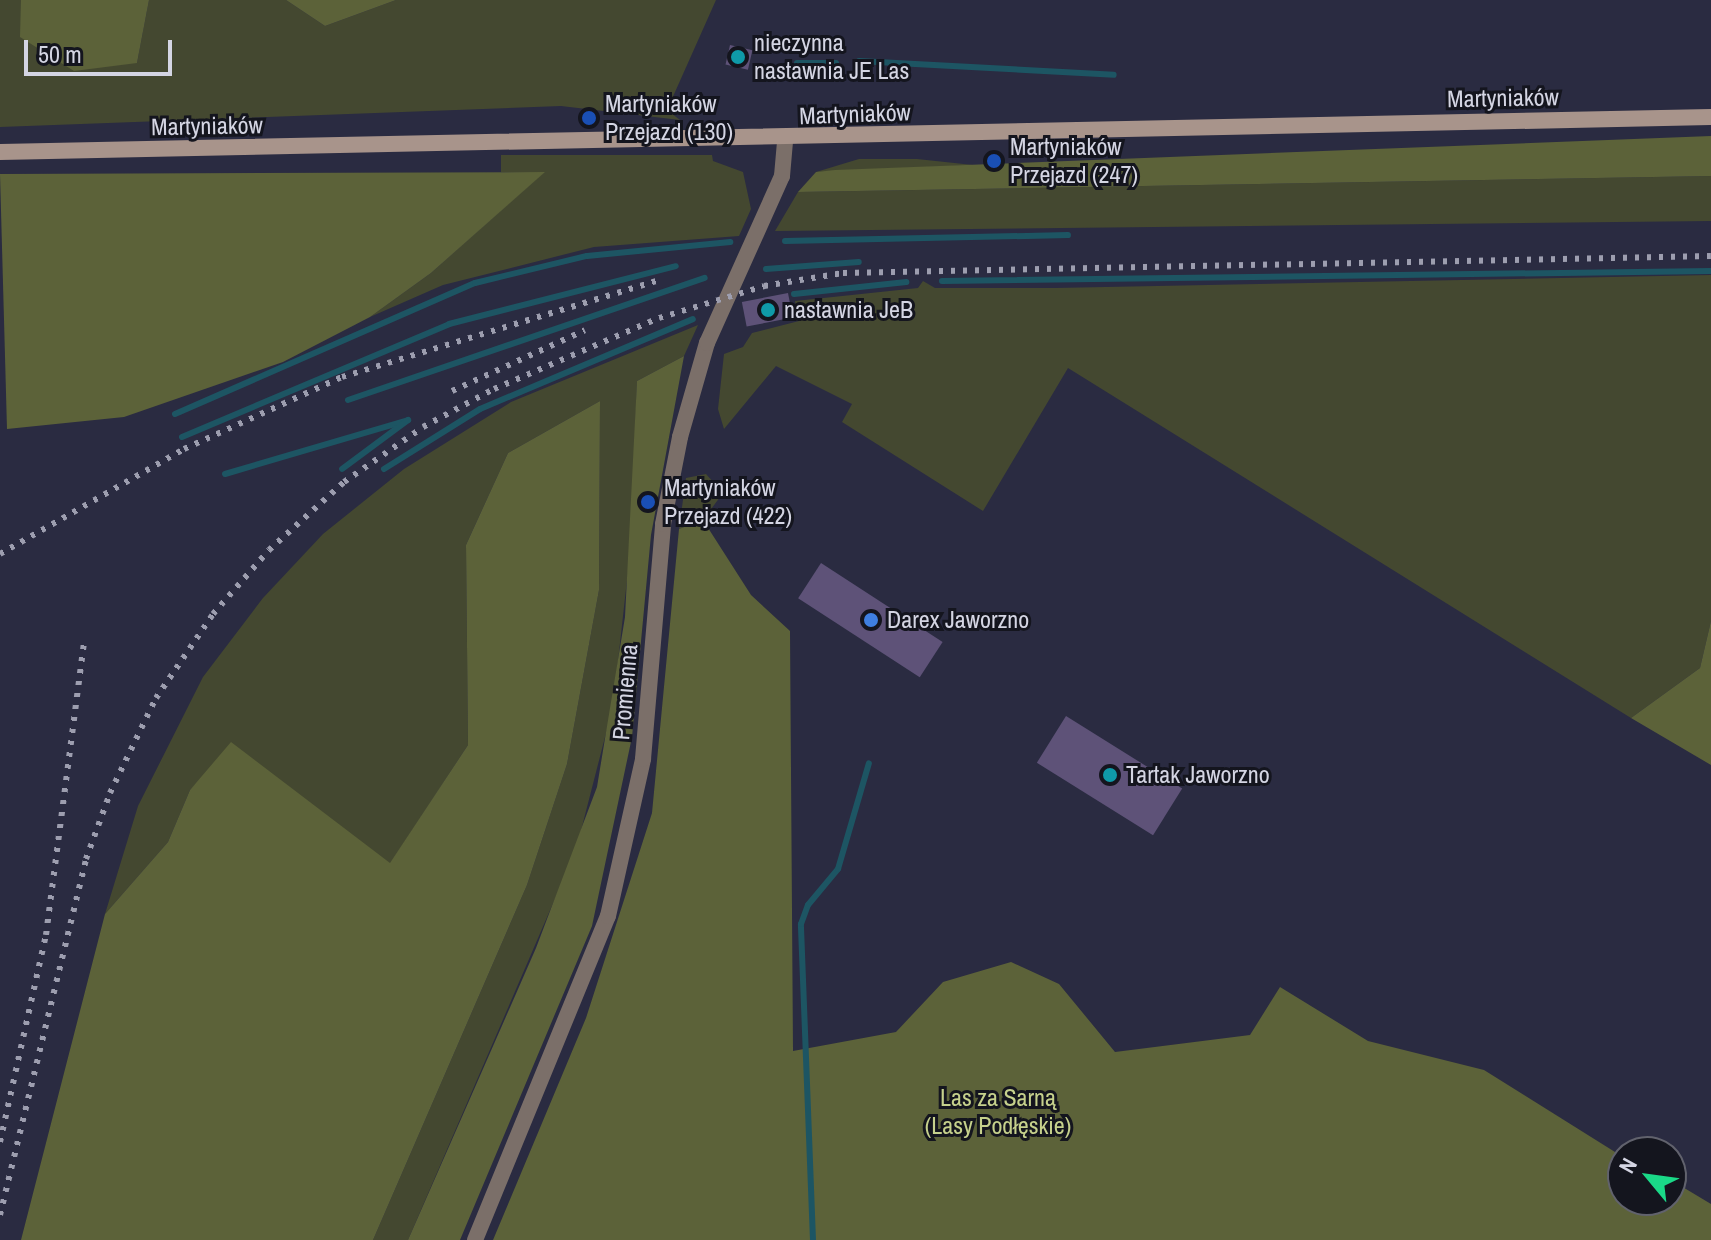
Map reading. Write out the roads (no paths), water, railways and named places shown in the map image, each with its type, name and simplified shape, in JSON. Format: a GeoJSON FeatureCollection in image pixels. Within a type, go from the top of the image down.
{"type":"FeatureCollection","features":[{"type":"Feature","properties":{"kind":"main road","name":"Martyniaków"},"geometry":{"type":"LineString","coordinates":[[0,152],[785,140],[1711,117]]}},
{"type":"Feature","properties":{"kind":"street","name":"Promienna"},"geometry":{"type":"LineString","coordinates":[[475,1240],[608,916],[643,759],[663,524],[680,437],[712,332],[782,176],[785,140]]}},
{"type":"Feature","properties":{"kind":"waterway"},"geometry":{"type":"LineString","coordinates":[[859,61],[1114,75]]}},
{"type":"Feature","properties":{"kind":"waterway"},"geometry":{"type":"LineString","coordinates":[[797,63],[836,63]]}},
{"type":"Feature","properties":{"kind":"waterway"},"geometry":{"type":"LineString","coordinates":[[785,241],[1068,235]]}},
{"type":"Feature","properties":{"kind":"waterway"},"geometry":{"type":"LineString","coordinates":[[175,414],[475,283],[587,256],[730,242]]}},
{"type":"Feature","properties":{"kind":"waterway"},"geometry":{"type":"LineString","coordinates":[[766,269],[859,262]]}},
{"type":"Feature","properties":{"kind":"waterway"},"geometry":{"type":"LineString","coordinates":[[182,437],[449,324],[676,266]]}},
{"type":"Feature","properties":{"kind":"waterway"},"geometry":{"type":"LineString","coordinates":[[942,281],[1711,271]]}},
{"type":"Feature","properties":{"kind":"waterway"},"geometry":{"type":"LineString","coordinates":[[348,400],[705,278]]}},
{"type":"Feature","properties":{"kind":"waterway"},"geometry":{"type":"LineString","coordinates":[[794,294],[906,282]]}},
{"type":"Feature","properties":{"kind":"waterway"},"geometry":{"type":"LineString","coordinates":[[384,469],[480,409],[693,319]]}},
{"type":"Feature","properties":{"kind":"waterway"},"geometry":{"type":"LineString","coordinates":[[225,474],[408,420],[342,469]]}},
{"type":"Feature","properties":{"kind":"waterway"},"geometry":{"type":"LineString","coordinates":[[813,1240],[801,924],[808,905],[838,869],[869,763]]}},
{"type":"Feature","properties":{"kind":"railway"},"geometry":{"type":"LineString","coordinates":[[0,1215],[86,859],[110,793],[156,698],[213,614],[269,550],[344,482],[423,427],[494,389],[659,318],[764,286],[843,273],[1711,256]]}},
{"type":"Feature","properties":{"kind":"railway"},"geometry":{"type":"LineString","coordinates":[[0,554],[184,449],[342,377],[662,279]]}},
{"type":"Feature","properties":{"kind":"railway"},"geometry":{"type":"LineString","coordinates":[[452,391],[585,330]]}},
{"type":"Feature","properties":{"kind":"railway"},"geometry":{"type":"LineString","coordinates":[[0,1142],[46,935],[84,643]]}},
{"type":"Feature","properties":{"kind":"place","name":"nieczynna nastawnia JE Las"},"geometry":{"type":"Point","coordinates":[738,57]}},
{"type":"Feature","properties":{"kind":"place","name":"Martyniaków Przejazd (130)"},"geometry":{"type":"Point","coordinates":[589,118]}},
{"type":"Feature","properties":{"kind":"place","name":"Martyniaków Przejazd (247)"},"geometry":{"type":"Point","coordinates":[994,161]}},
{"type":"Feature","properties":{"kind":"place","name":"nastawnia JeB"},"geometry":{"type":"Point","coordinates":[768,310]}},
{"type":"Feature","properties":{"kind":"place","name":"Martyniaków Przejazd (422)"},"geometry":{"type":"Point","coordinates":[648,502]}},
{"type":"Feature","properties":{"kind":"place","name":"Darex Jaworzno"},"geometry":{"type":"Point","coordinates":[871,620]}},
{"type":"Feature","properties":{"kind":"place","name":"Tartak Jaworzno"},"geometry":{"type":"Point","coordinates":[1110,775]}},
{"type":"Feature","properties":{"kind":"park label","name":"Las za Sarną (Lasy Podłęskie)"},"geometry":{"type":"Point","coordinates":[998,1112]}}]}
